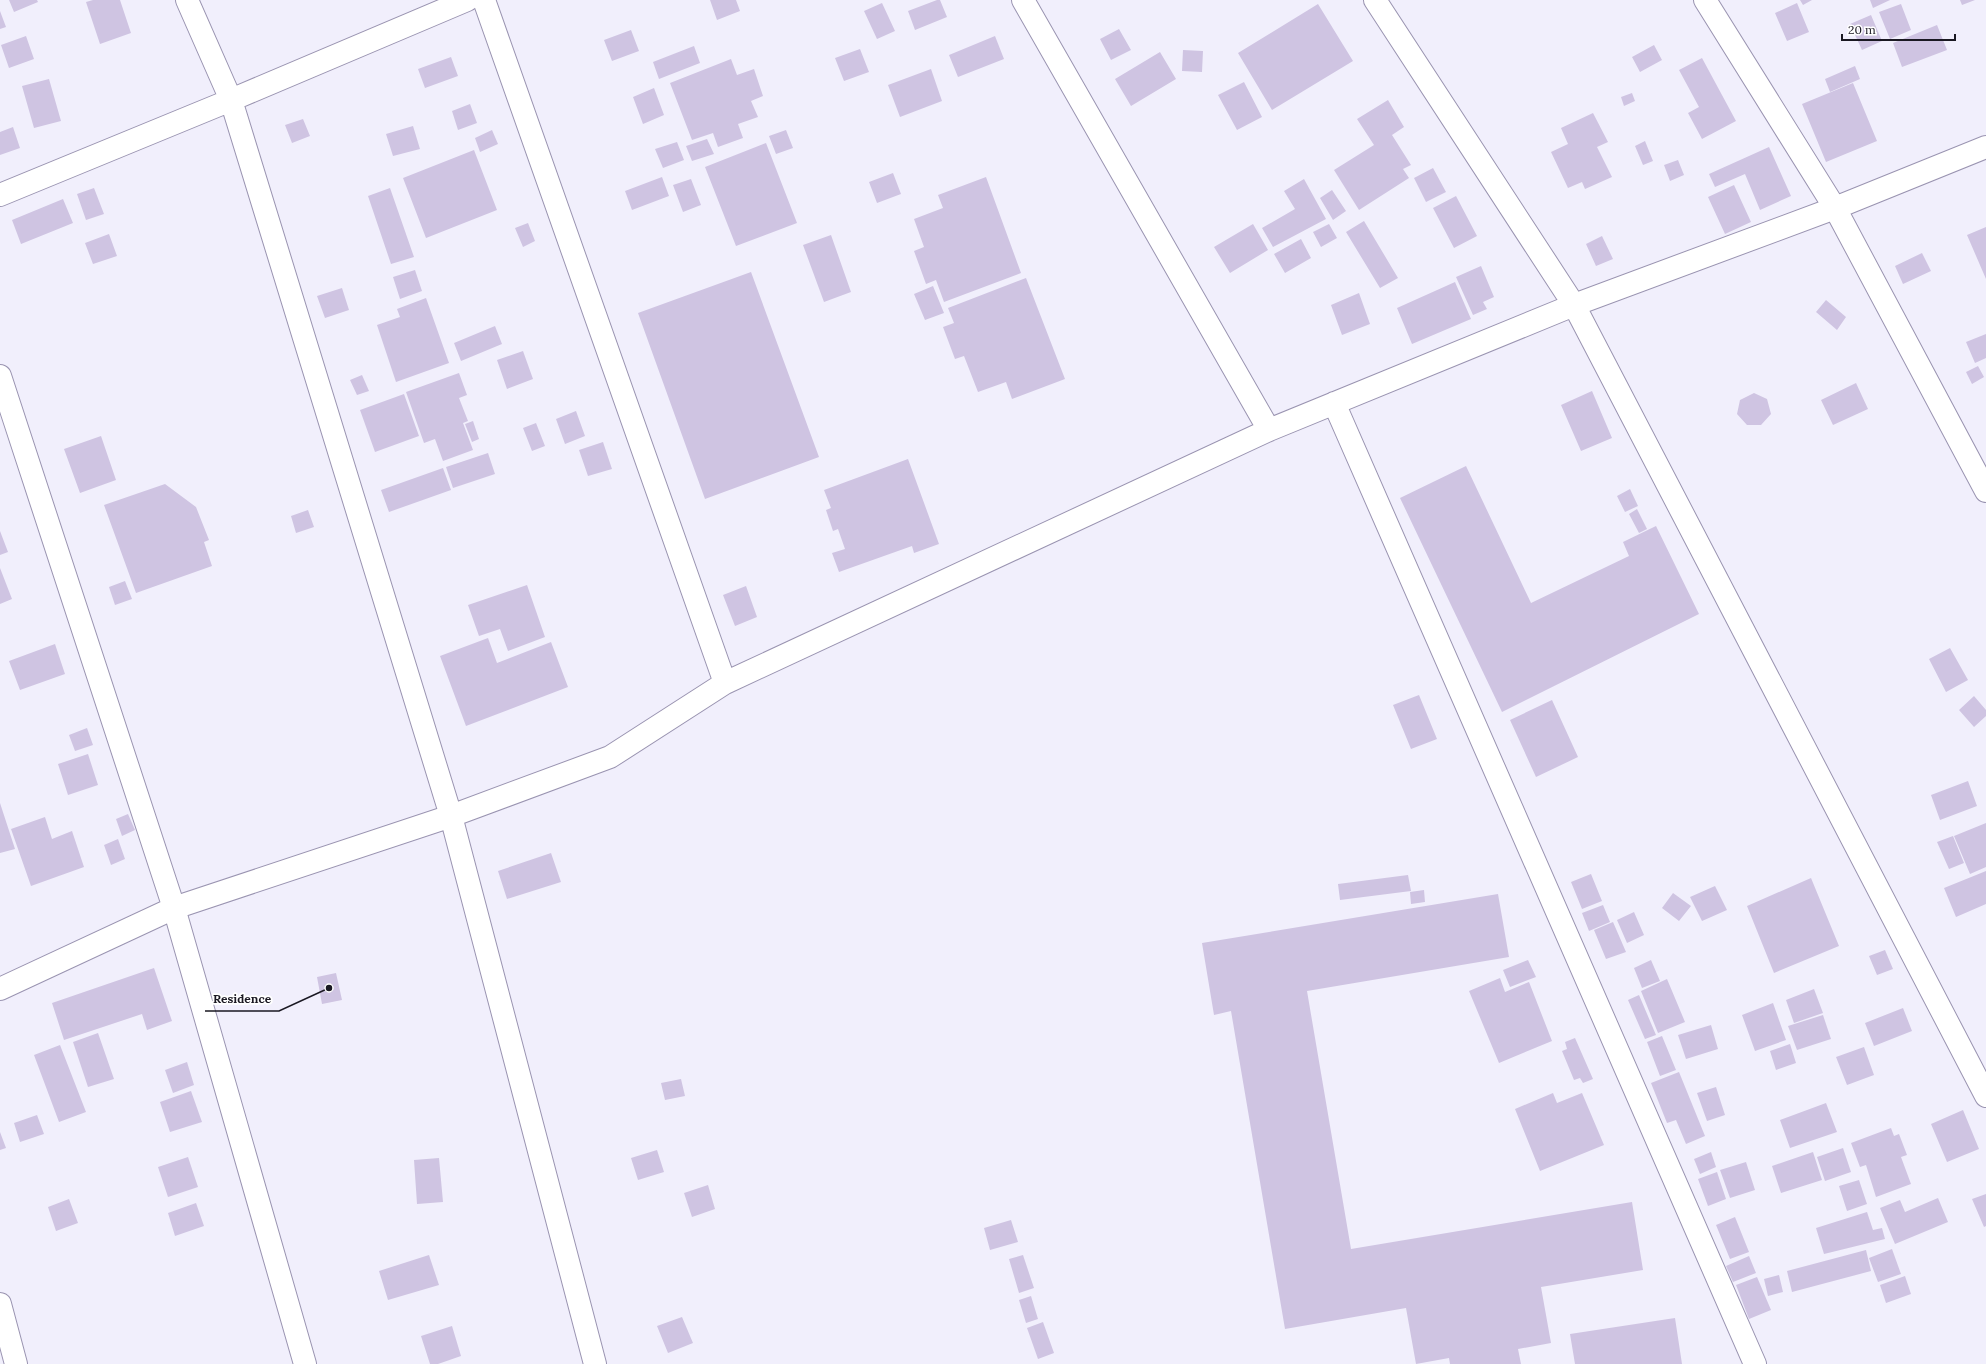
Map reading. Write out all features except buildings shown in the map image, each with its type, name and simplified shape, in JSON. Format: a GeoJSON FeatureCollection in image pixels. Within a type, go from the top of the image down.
{"type":"FeatureCollection","features":[{"type":"Feature","properties":{"kind":"street"},"geometry":{"type":"LineString","coordinates":[[187,0],[231,100],[451,816],[595,1364]]}},
{"type":"Feature","properties":{"kind":"street"},"geometry":{"type":"LineString","coordinates":[[0,195],[231,100],[467,0]]}},
{"type":"Feature","properties":{"kind":"street"},"geometry":{"type":"LineString","coordinates":[[484,0],[725,684]]}},
{"type":"Feature","properties":{"kind":"street"},"geometry":{"type":"LineString","coordinates":[[1023,0],[1269,430]]}},
{"type":"Feature","properties":{"kind":"street"},"geometry":{"type":"LineString","coordinates":[[1376,0],[1574,304],[1986,1096]]}},
{"type":"Feature","properties":{"kind":"street"},"geometry":{"type":"LineString","coordinates":[[1705,0],[1835,208],[1986,491]]}},
{"type":"Feature","properties":{"kind":"street"},"geometry":{"type":"LineString","coordinates":[[0,989],[174,908],[451,816],[610,757],[725,684],[1269,430],[1574,304],[1835,208],[1986,147]]}},
{"type":"Feature","properties":{"kind":"street"},"geometry":{"type":"LineString","coordinates":[[0,376],[174,908],[305,1364]]}},
{"type":"Feature","properties":{"kind":"street"},"geometry":{"type":"LineString","coordinates":[[1334,403],[1755,1364]]}},
{"type":"Feature","properties":{"kind":"street"},"geometry":{"type":"LineString","coordinates":[[0,1304],[16,1364]]}},
{"type":"Feature","properties":{"kind":"place","name":"Residence"},"geometry":{"type":"Point","coordinates":[329,988]}}]}
